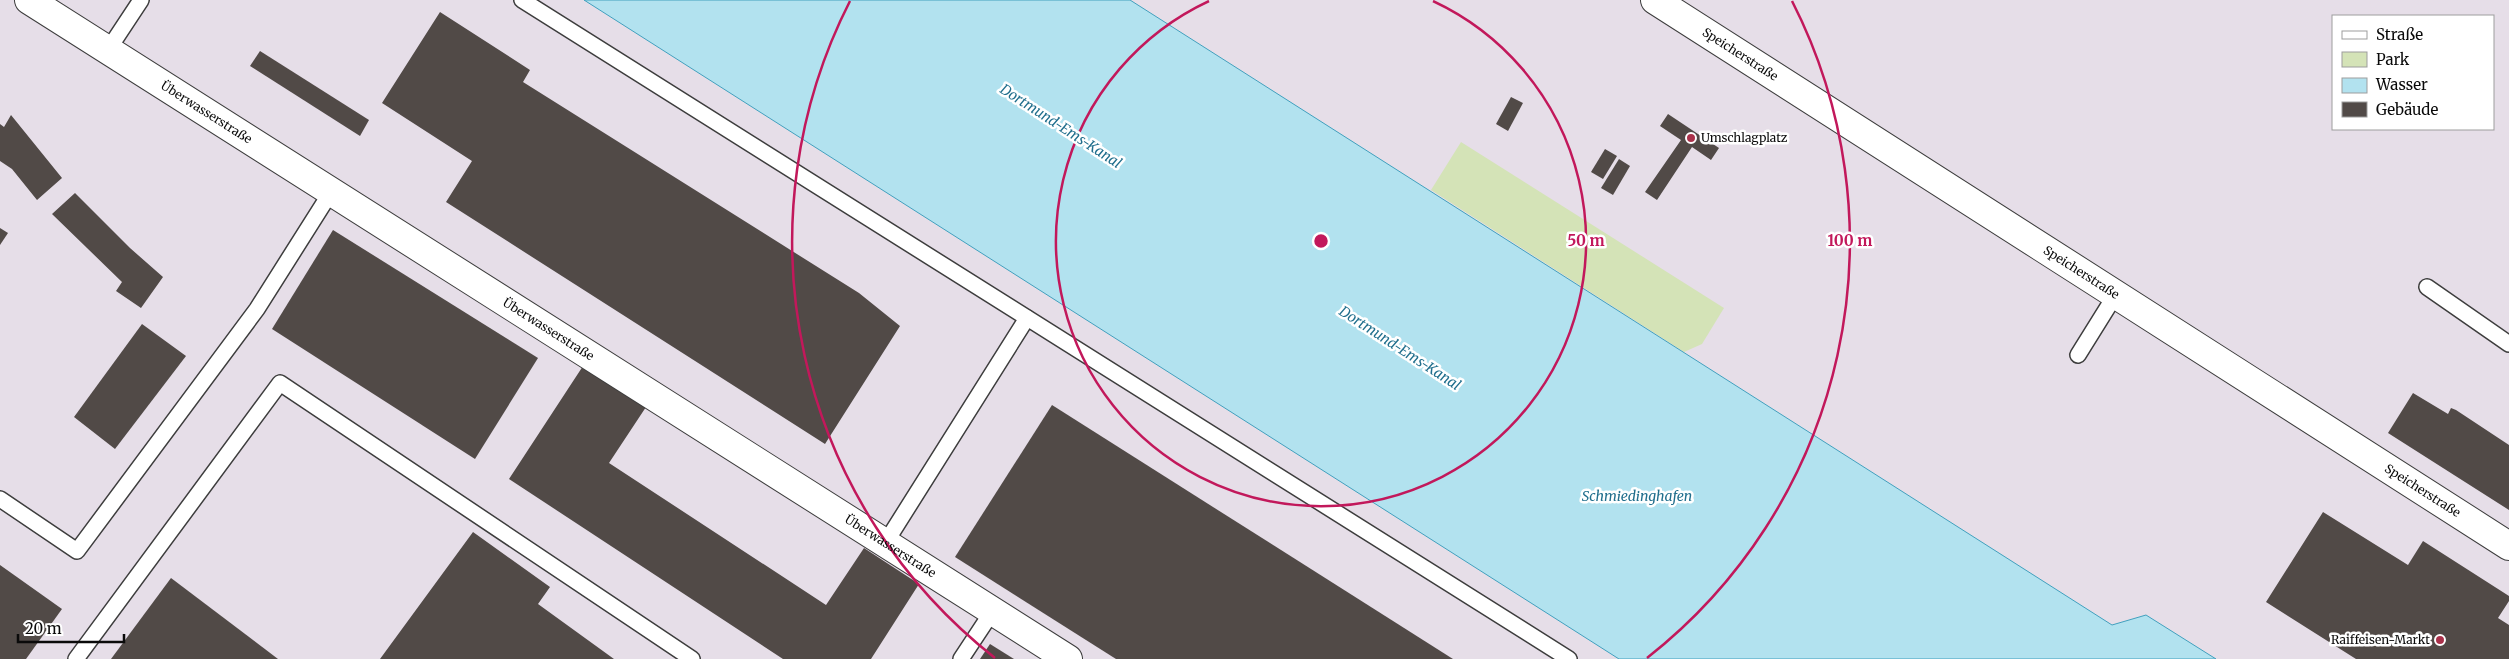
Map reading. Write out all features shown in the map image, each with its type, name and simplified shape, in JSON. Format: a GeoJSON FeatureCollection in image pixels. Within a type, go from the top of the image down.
{"type":"FeatureCollection","features":[{"type":"Feature","properties":{"kind":"street","name":"Überwasserstraße"},"geometry":{"type":"LineString","coordinates":[[29,0],[1068,659]]}},
{"type":"Feature","properties":{"kind":"street","name":"Speicherstraße"},"geometry":{"type":"LineString","coordinates":[[1655,0],[2509,546]]}},
{"type":"Feature","properties":{"kind":"lane"},"geometry":{"type":"LineString","coordinates":[[108,50],[141,0]]}},
{"type":"Feature","properties":{"kind":"lane"},"geometry":{"type":"LineString","coordinates":[[522,0],[1569,659]]}},
{"type":"Feature","properties":{"kind":"lane"},"geometry":{"type":"LineString","coordinates":[[0,499],[76,551],[256,309],[331,192]]}},
{"type":"Feature","properties":{"kind":"lane"},"geometry":{"type":"LineString","coordinates":[[2426,287],[2509,344]]}},
{"type":"Feature","properties":{"kind":"lane"},"geometry":{"type":"LineString","coordinates":[[2078,354],[2116,294]]}},
{"type":"Feature","properties":{"kind":"lane"},"geometry":{"type":"LineString","coordinates":[[886,542],[1027,318]]}},
{"type":"Feature","properties":{"kind":"lane"},"geometry":{"type":"LineString","coordinates":[[76,659],[280,383],[692,659]]}},
{"type":"Feature","properties":{"kind":"lane"},"geometry":{"type":"LineString","coordinates":[[961,659],[992,612]]}},
{"type":"Feature","properties":{"kind":"shaded area"},"geometry":{"type":"Polygon","coordinates":[[[0,0],[2509,0],[2509,659],[0,659],[0,0]]]}},
{"type":"Feature","properties":{"kind":"green space"},"geometry":{"type":"Polygon","coordinates":[[[1461,142],[1724,308],[1702,344],[1684,352],[1431,190],[1461,142]]]}},
{"type":"Feature","properties":{"kind":"water","name":"Schmiedinghafen"},"geometry":{"type":"Polygon","coordinates":[[[584,0],[1130,0],[2112,625],[2146,615],[2216,659],[1619,659],[584,0]]]}},
{"type":"Feature","properties":{"kind":"building"},"geometry":{"type":"Polygon","coordinates":[[[440,12],[530,70],[523,82],[859,293],[900,326],[825,444],[446,202],[472,161],[382,103],[440,12]]]}},
{"type":"Feature","properties":{"kind":"building"},"geometry":{"type":"Polygon","coordinates":[[[260,51],[369,120],[360,136],[250,66],[260,51]]]}},
{"type":"Feature","properties":{"kind":"building"},"geometry":{"type":"Polygon","coordinates":[[[1511,97],[1523,103],[1508,131],[1496,124],[1511,97]]]}},
{"type":"Feature","properties":{"kind":"building"},"geometry":{"type":"Polygon","coordinates":[[[1668,114],[1719,148],[1711,160],[1692,147],[1657,200],[1645,192],[1681,140],[1660,126],[1668,114]]]}},
{"type":"Feature","properties":{"kind":"building"},"geometry":{"type":"Polygon","coordinates":[[[11,115],[62,178],[37,200],[12,169],[0,161],[0,124],[4,127],[11,115]]]}},
{"type":"Feature","properties":{"kind":"building"},"geometry":{"type":"Polygon","coordinates":[[[1605,149],[1617,156],[1603,179],[1591,172],[1605,149]]]}},
{"type":"Feature","properties":{"kind":"building"},"geometry":{"type":"Polygon","coordinates":[[[1619,159],[1630,166],[1613,195],[1601,188],[1619,159]]]}},
{"type":"Feature","properties":{"kind":"building"},"geometry":{"type":"Polygon","coordinates":[[[75,193],[130,248],[163,277],[141,308],[116,291],[122,282],[52,214],[75,193]]]}},
{"type":"Feature","properties":{"kind":"building"},"geometry":{"type":"Polygon","coordinates":[[[0,228],[8,233],[0,245],[0,228]]]}},
{"type":"Feature","properties":{"kind":"building"},"geometry":{"type":"Polygon","coordinates":[[[333,230],[538,358],[475,459],[272,329],[333,230]]]}},
{"type":"Feature","properties":{"kind":"building"},"geometry":{"type":"Polygon","coordinates":[[[142,324],[186,356],[115,449],[74,417],[142,324]]]}},
{"type":"Feature","properties":{"kind":"building"},"geometry":{"type":"Polygon","coordinates":[[[583,366],[646,407],[609,463],[826,605],[864,548],[919,584],[871,659],[783,659],[509,479],[583,366]]]}},
{"type":"Feature","properties":{"kind":"building"},"geometry":{"type":"Polygon","coordinates":[[[2413,393],[2448,414],[2451,408],[2456,410],[2509,445],[2509,510],[2388,433],[2413,393]]]}},
{"type":"Feature","properties":{"kind":"building"},"geometry":{"type":"Polygon","coordinates":[[[1052,405],[1453,659],[1116,659],[955,557],[1052,405]]]}},
{"type":"Feature","properties":{"kind":"building"},"geometry":{"type":"Polygon","coordinates":[[[2323,512],[2408,565],[2423,541],[2509,596],[2509,601],[2498,618],[2509,625],[2509,659],[2356,659],[2266,602],[2323,512]]]}},
{"type":"Feature","properties":{"kind":"building"},"geometry":{"type":"Polygon","coordinates":[[[473,532],[550,587],[538,604],[614,659],[380,659],[473,532]]]}},
{"type":"Feature","properties":{"kind":"building"},"geometry":{"type":"Polygon","coordinates":[[[0,565],[62,609],[26,659],[0,659],[0,565]]]}},
{"type":"Feature","properties":{"kind":"building"},"geometry":{"type":"Polygon","coordinates":[[[171,578],[278,659],[111,659],[171,578]]]}},
{"type":"Feature","properties":{"kind":"building"},"geometry":{"type":"Polygon","coordinates":[[[990,644],[1014,659],[980,659],[990,644]]]}},
{"type":"Feature","properties":{"kind":"place","name":"Umschlagplatz"},"geometry":{"type":"Point","coordinates":[1691,138]}},
{"type":"Feature","properties":{"kind":"place","name":"Raiffeisen-Markt"},"geometry":{"type":"Point","coordinates":[2440,640]}},
{"type":"Feature","properties":{"kind":"water label","name":"Dortmund-Ems-Kanal"},"geometry":{"type":"Point","coordinates":[1061,126]}},
{"type":"Feature","properties":{"kind":"water label","name":"Dortmund-Ems-Kanal"},"geometry":{"type":"Point","coordinates":[1400,348]}}]}
